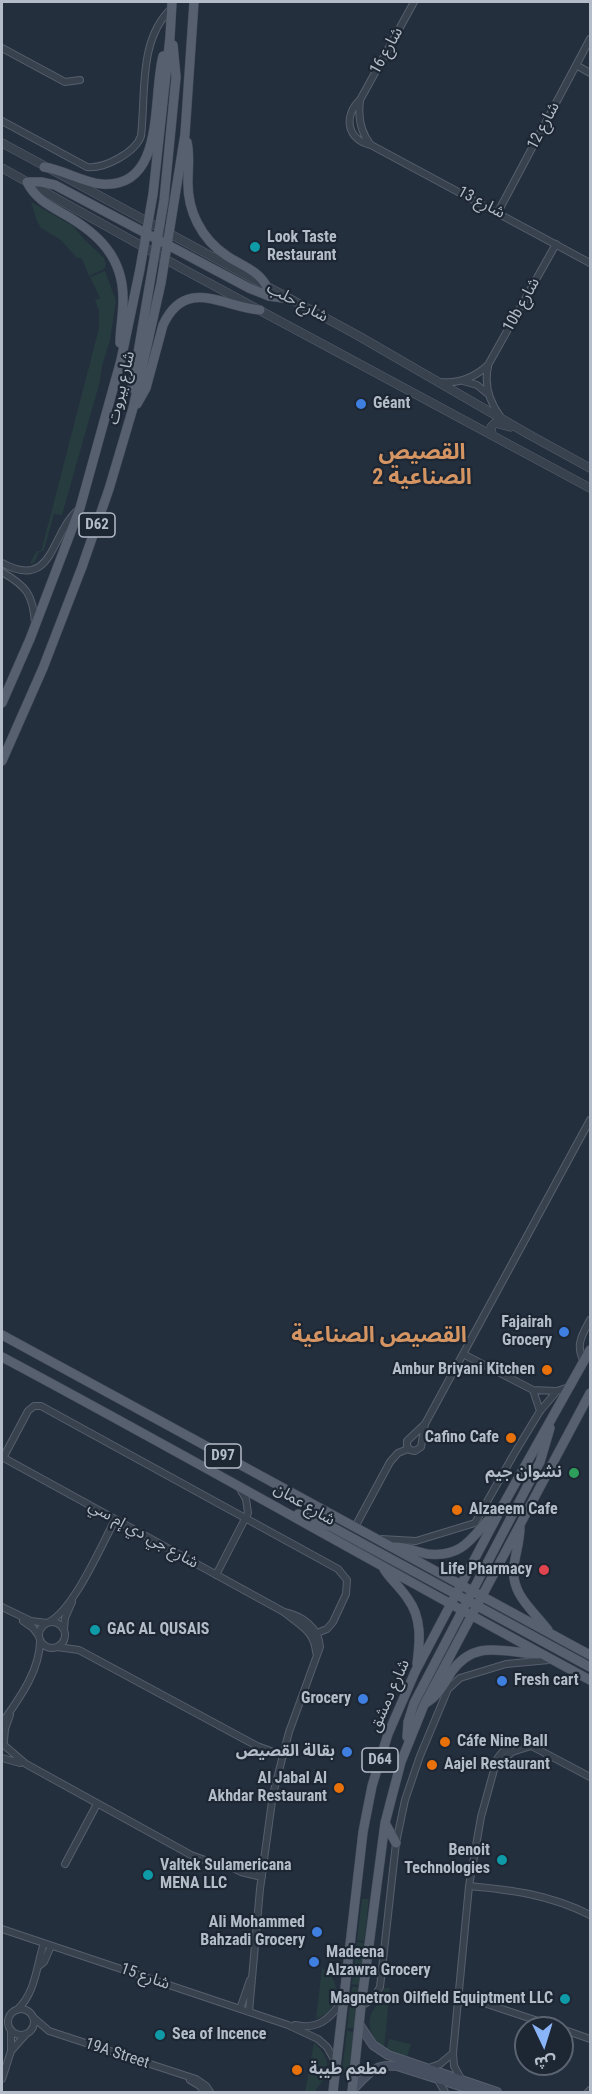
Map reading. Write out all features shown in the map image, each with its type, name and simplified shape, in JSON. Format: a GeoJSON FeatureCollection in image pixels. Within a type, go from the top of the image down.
{"type":"FeatureCollection","features":[{"type":"Feature","properties":{"kind":"main road","name":"شارع بيروت"},"geometry":{"type":"LineString","coordinates":[[2,761],[43,668],[82,567],[109,489],[133,408],[170,235],[185,134],[194,2]]}},
{"type":"Feature","properties":{"kind":"main road","name":"شارع بيروت"},"geometry":{"type":"LineString","coordinates":[[2,703],[80,508],[121,360],[153,194],[172,5]]}},
{"type":"Feature","properties":{"kind":"main road"},"geometry":{"type":"LineString","coordinates":[[44,167],[103,184],[120,182],[137,172],[146,161],[150,149],[158,80],[170,37]]}},
{"type":"Feature","properties":{"kind":"main road"},"geometry":{"type":"LineString","coordinates":[[133,408],[133,385],[164,200],[176,77],[175,57],[170,37]]}},
{"type":"Feature","properties":{"kind":"main road"},"geometry":{"type":"LineString","coordinates":[[185,134],[188,147],[189,199],[197,222],[217,248],[256,273],[267,287]]}},
{"type":"Feature","properties":{"kind":"main road"},"geometry":{"type":"LineString","coordinates":[[27,182],[55,185],[259,293],[290,299]]}},
{"type":"Feature","properties":{"kind":"main road"},"geometry":{"type":"LineString","coordinates":[[27,182],[34,194],[45,203],[95,234],[115,262],[123,294],[121,360]]}},
{"type":"Feature","properties":{"kind":"main road"},"geometry":{"type":"LineString","coordinates":[[133,408],[146,388],[166,317],[178,305],[191,299],[213,297],[260,310]]}},
{"type":"Feature","properties":{"kind":"main road","name":"شارع عمان"},"geometry":{"type":"LineString","coordinates":[[2,1335],[591,1655]]}},
{"type":"Feature","properties":{"kind":"main road","name":"شارع دمشق"},"geometry":{"type":"LineString","coordinates":[[333,2092],[353,1908],[367,1809],[388,1734],[415,1672],[502,1507],[591,1350]]}},
{"type":"Feature","properties":{"kind":"main road","name":"شارع عمان"},"geometry":{"type":"LineString","coordinates":[[2,1357],[591,1680]]}},
{"type":"Feature","properties":{"kind":"main road","name":"شارع دمشق"},"geometry":{"type":"LineString","coordinates":[[352,2091],[385,1823],[397,1772],[466,1612],[520,1523],[591,1393]]}},
{"type":"Feature","properties":{"kind":"main road"},"geometry":{"type":"LineString","coordinates":[[477,1593],[540,1462],[548,1443],[551,1422]]}},
{"type":"Feature","properties":{"kind":"main road"},"geometry":{"type":"LineString","coordinates":[[392,1547],[429,1554],[450,1552],[470,1542],[494,1513],[502,1507]]}},
{"type":"Feature","properties":{"kind":"main road"},"geometry":{"type":"LineString","coordinates":[[287,1512],[332,1527],[591,1667]]}},
{"type":"Feature","properties":{"kind":"main road"},"geometry":{"type":"LineString","coordinates":[[520,1523],[519,1542],[513,1567],[515,1587],[525,1605],[551,1634]]}},
{"type":"Feature","properties":{"kind":"main road"},"geometry":{"type":"LineString","coordinates":[[382,1567],[408,1599],[417,1616],[420,1641],[415,1672]]}},
{"type":"Feature","properties":{"kind":"main road"},"geometry":{"type":"LineString","coordinates":[[408,1743],[407,1729],[412,1709],[466,1612]]}},
{"type":"Feature","properties":{"kind":"main road"},"geometry":{"type":"LineString","coordinates":[[424,1705],[438,1694],[456,1667],[474,1653],[499,1649],[541,1654]]}},
{"type":"Feature","properties":{"kind":"main road"},"geometry":{"type":"LineString","coordinates":[[385,1823],[396,1843]]}},
{"type":"Feature","properties":{"kind":"main road"},"geometry":{"type":"LineString","coordinates":[[359,2024],[378,2049],[399,2060],[429,2068],[496,2092]]}},
{"type":"Feature","properties":{"kind":"main road"},"geometry":{"type":"LineString","coordinates":[[352,2091],[365,2076],[381,2065],[397,2066],[473,2092]]}},
{"type":"Feature","properties":{"kind":"street","name":"شارع 16"},"geometry":{"type":"LineString","coordinates":[[362,142],[353,134],[349,119],[350,112],[360,100],[414,2]]}},
{"type":"Feature","properties":{"kind":"street"},"geometry":{"type":"LineString","coordinates":[[2,121],[87,167],[100,166],[129,152],[141,136],[150,41],[158,23],[172,5]]}},
{"type":"Feature","properties":{"kind":"street","name":"شارع 12"},"geometry":{"type":"LineString","coordinates":[[498,212],[591,39]]}},
{"type":"Feature","properties":{"kind":"street"},"geometry":{"type":"LineString","coordinates":[[2,48],[65,82],[80,80]]}},
{"type":"Feature","properties":{"kind":"street"},"geometry":{"type":"LineString","coordinates":[[576,65],[591,73]]}},
{"type":"Feature","properties":{"kind":"street","name":"شارع 13"},"geometry":{"type":"LineString","coordinates":[[360,100],[359,116],[362,131],[371,144]]}},
{"type":"Feature","properties":{"kind":"street","name":"شارع 13"},"geometry":{"type":"LineString","coordinates":[[362,142],[371,144],[591,263]]}},
{"type":"Feature","properties":{"kind":"street","name":"شارع حلب"},"geometry":{"type":"LineString","coordinates":[[2,143],[290,299],[591,468]]}},
{"type":"Feature","properties":{"kind":"street","name":"شارع حلب"},"geometry":{"type":"LineString","coordinates":[[2,168],[165,259],[591,488]]}},
{"type":"Feature","properties":{"kind":"street","name":"10b شارع"},"geometry":{"type":"LineString","coordinates":[[463,381],[477,375],[488,365],[556,244]]}},
{"type":"Feature","properties":{"kind":"street","name":"10b شارع"},"geometry":{"type":"LineString","coordinates":[[488,365],[486,380],[488,394],[500,417]]}},
{"type":"Feature","properties":{"kind":"street"},"geometry":{"type":"LineString","coordinates":[[439,382],[463,381],[477,385],[488,394]]}},
{"type":"Feature","properties":{"kind":"street"},"geometry":{"type":"LineString","coordinates":[[492,434],[491,425],[497,422],[528,434]]}},
{"type":"Feature","properties":{"kind":"street"},"geometry":{"type":"LineString","coordinates":[[2,563],[10,568],[25,571],[45,563],[54,551],[65,525],[80,508]]}},
{"type":"Feature","properties":{"kind":"street"},"geometry":{"type":"LineString","coordinates":[[2,572],[17,581],[29,594],[34,610],[35,625]]}},
{"type":"Feature","properties":{"kind":"street"},"geometry":{"type":"LineString","coordinates":[[356,1527],[390,1462],[398,1453],[408,1449],[415,1452],[420,1449],[425,1424],[591,1120]]}},
{"type":"Feature","properties":{"kind":"street"},"geometry":{"type":"LineString","coordinates":[[584,1362],[580,1354],[579,1342],[591,1320]]}},
{"type":"Feature","properties":{"kind":"street"},"geometry":{"type":"LineString","coordinates":[[463,1354],[533,1390],[557,1391],[569,1387]]}},
{"type":"Feature","properties":{"kind":"street"},"geometry":{"type":"LineString","coordinates":[[533,1390],[540,1411]]}},
{"type":"Feature","properties":{"kind":"street"},"geometry":{"type":"LineString","coordinates":[[378,1539],[416,1541],[476,1523],[540,1411],[557,1391]]}},
{"type":"Feature","properties":{"kind":"street"},"geometry":{"type":"LineString","coordinates":[[2,1458],[28,1411],[34,1406],[41,1406],[338,1569],[345,1576],[348,1590],[333,1622],[327,1629],[316,1633],[320,1647],[282,1755],[270,1815],[262,1874],[250,1980],[249,2012]]}},
{"type":"Feature","properties":{"kind":"street"},"geometry":{"type":"LineString","coordinates":[[408,1449],[409,1439],[425,1424]]}},
{"type":"Feature","properties":{"kind":"street","name":"شارع جي دي إم سي"},"geometry":{"type":"LineString","coordinates":[[2,1458],[284,1612],[307,1622],[316,1633]]}},
{"type":"Feature","properties":{"kind":"street"},"geometry":{"type":"LineString","coordinates":[[216,1575],[247,1519],[248,1505],[236,1484]]}},
{"type":"Feature","properties":{"kind":"street"},"geometry":{"type":"LineString","coordinates":[[2,1723],[38,1661],[40,1629],[59,1616],[72,1598],[115,1520]]}},
{"type":"Feature","properties":{"kind":"street"},"geometry":{"type":"LineString","coordinates":[[38,1661],[63,1642],[65,1618],[72,1598]]}},
{"type":"Feature","properties":{"kind":"street"},"geometry":{"type":"LineString","coordinates":[[2,1607],[19,1617],[35,1622],[57,1623],[79,1650]]}},
{"type":"Feature","properties":{"kind":"street","name":"شارع جي دي إم سي"},"geometry":{"type":"LineString","coordinates":[[284,1612],[309,1632],[316,1649],[315,1661]]}},
{"type":"Feature","properties":{"kind":"street"},"geometry":{"type":"LineString","coordinates":[[19,1617],[45,1646],[79,1650],[257,1746],[282,1755]]}},
{"type":"Feature","properties":{"kind":"street"},"geometry":{"type":"LineString","coordinates":[[361,2006],[373,1998],[380,1987],[396,1843],[411,1780],[451,1686],[460,1678],[506,1664],[552,1659]]}},
{"type":"Feature","properties":{"kind":"street"},"geometry":{"type":"LineString","coordinates":[[10,1712],[5,1729],[2,1756],[26,1764],[191,1855],[212,1863],[262,1874]]}},
{"type":"Feature","properties":{"kind":"street"},"geometry":{"type":"LineString","coordinates":[[4,1742],[26,1764]]}},
{"type":"Feature","properties":{"kind":"street"},"geometry":{"type":"LineString","coordinates":[[461,2079],[454,2066],[453,2053],[469,1886],[481,1817],[496,1767],[513,1752],[534,1746],[591,1777]]}},
{"type":"Feature","properties":{"kind":"street"},"geometry":{"type":"LineString","coordinates":[[65,1864],[97,1804]]}},
{"type":"Feature","properties":{"kind":"street"},"geometry":{"type":"LineString","coordinates":[[469,1886],[541,1895],[591,1915]]}},
{"type":"Feature","properties":{"kind":"street","name":"شارع 15"},"geometry":{"type":"LineString","coordinates":[[2,1929],[288,2025],[318,2039],[327,2047],[336,2063]]}},
{"type":"Feature","properties":{"kind":"street"},"geometry":{"type":"LineString","coordinates":[[2,2079],[11,2051],[8,2020],[30,1994],[39,1966],[44,1962],[47,1945]]}},
{"type":"Feature","properties":{"kind":"street"},"geometry":{"type":"LineString","coordinates":[[240,2009],[250,1980]]}},
{"type":"Feature","properties":{"kind":"street"},"geometry":{"type":"LineString","coordinates":[[11,2051],[33,2028],[30,1994]]}},
{"type":"Feature","properties":{"kind":"street"},"geometry":{"type":"LineString","coordinates":[[460,1995],[522,2016]]}},
{"type":"Feature","properties":{"kind":"street","name":"شارع 15"},"geometry":{"type":"LineString","coordinates":[[288,2025],[308,2027],[322,2023],[331,2017],[345,1998]]}},
{"type":"Feature","properties":{"kind":"street"},"geometry":{"type":"LineString","coordinates":[[2,2012],[24,2009],[33,2016]]}},
{"type":"Feature","properties":{"kind":"street","name":"19A Street"},"geometry":{"type":"LineString","coordinates":[[33,2016],[49,2031]]}},
{"type":"Feature","properties":{"kind":"street"},"geometry":{"type":"LineString","coordinates":[[2,2019],[20,2035],[27,2033]]}},
{"type":"Feature","properties":{"kind":"street","name":"19A Street"},"geometry":{"type":"LineString","coordinates":[[27,2033],[49,2031],[185,2076],[203,2083],[210,2092]]}},
{"type":"Feature","properties":{"kind":"street"},"geometry":{"type":"LineString","coordinates":[[574,2034],[591,2039]]}},
{"type":"Feature","properties":{"kind":"street"},"geometry":{"type":"LineString","coordinates":[[429,2068],[443,2062],[453,2053]]}},
{"type":"Feature","properties":{"kind":"street","name":"19A Street"},"geometry":{"type":"LineString","coordinates":[[185,2076],[204,2092]]}},
{"type":"Feature","properties":{"kind":"street"},"geometry":{"type":"LineString","coordinates":[[438,2079],[445,2092]]}},
{"type":"Feature","properties":{"kind":"green space"},"geometry":{"type":"Polygon","coordinates":[[[31,202],[73,226],[104,258],[106,265],[104,269],[89,276],[82,259],[76,257],[61,240],[41,228],[31,202]]]}},
{"type":"Feature","properties":{"kind":"green space"},"geometry":{"type":"Polygon","coordinates":[[[105,271],[116,301],[100,381],[62,515],[54,514],[44,550],[38,553],[32,564],[30,563],[37,551],[41,551],[42,548],[99,328],[99,311],[95,300],[100,298],[90,277],[105,271]]]}},
{"type":"Feature","properties":{"kind":"green space"},"geometry":{"type":"Polygon","coordinates":[[[362,1899],[369,1899],[364,1941],[357,1940],[362,1899]]]}},
{"type":"Feature","properties":{"kind":"green space"},"geometry":{"type":"Polygon","coordinates":[[[357,1942],[364,1943],[359,1985],[352,1984],[357,1942]]]}},
{"type":"Feature","properties":{"kind":"green space"},"geometry":{"type":"Polygon","coordinates":[[[322,1968],[334,1981],[336,1995],[330,2009],[316,2019],[322,1968]]]}},
{"type":"Feature","properties":{"kind":"green space"},"geometry":{"type":"Polygon","coordinates":[[[352,1987],[359,1987],[354,2028],[347,2028],[352,1987]]]}},
{"type":"Feature","properties":{"kind":"green space"},"geometry":{"type":"Polygon","coordinates":[[[384,1988],[390,1988],[384,2049],[373,2036],[370,2020],[384,1988]]]}},
{"type":"Feature","properties":{"kind":"green space"},"geometry":{"type":"Polygon","coordinates":[[[347,2031],[355,2032],[349,2073],[342,2071],[347,2031]]]}},
{"type":"Feature","properties":{"kind":"green space"},"geometry":{"type":"Polygon","coordinates":[[[389,2039],[411,2044],[407,2057],[386,2052],[389,2039]]]}},
{"type":"Feature","properties":{"kind":"green space"},"geometry":{"type":"Polygon","coordinates":[[[314,2043],[325,2055],[326,2074],[314,2092],[305,2092],[314,2043]]]}},
{"type":"Feature","properties":{"kind":"place","name":"Look Taste Restaurant"},"geometry":{"type":"Point","coordinates":[255,247]}},
{"type":"Feature","properties":{"kind":"place","name":"Géant"},"geometry":{"type":"Point","coordinates":[361,404]}},
{"type":"Feature","properties":{"kind":"place","name":"Fajairah Grocery"},"geometry":{"type":"Point","coordinates":[564,1332]}},
{"type":"Feature","properties":{"kind":"place","name":"Ambur Briyani Kitchen"},"geometry":{"type":"Point","coordinates":[547,1370]}},
{"type":"Feature","properties":{"kind":"place","name":"Cafino Cafe"},"geometry":{"type":"Point","coordinates":[511,1438]}},
{"type":"Feature","properties":{"kind":"place","name":"نشوان جيم"},"geometry":{"type":"Point","coordinates":[574,1473]}},
{"type":"Feature","properties":{"kind":"place","name":"Alzaeem Cafe"},"geometry":{"type":"Point","coordinates":[457,1510]}},
{"type":"Feature","properties":{"kind":"place","name":"Life Pharmacy"},"geometry":{"type":"Point","coordinates":[544,1570]}},
{"type":"Feature","properties":{"kind":"place","name":"GAC AL QUSAIS"},"geometry":{"type":"Point","coordinates":[95,1630]}},
{"type":"Feature","properties":{"kind":"place","name":"Fresh cart"},"geometry":{"type":"Point","coordinates":[502,1681]}},
{"type":"Feature","properties":{"kind":"place","name":"Grocery"},"geometry":{"type":"Point","coordinates":[363,1699]}},
{"type":"Feature","properties":{"kind":"place","name":"Cáfe Nine Ball"},"geometry":{"type":"Point","coordinates":[445,1742]}},
{"type":"Feature","properties":{"kind":"place","name":"بقالة القصيص"},"geometry":{"type":"Point","coordinates":[347,1752]}},
{"type":"Feature","properties":{"kind":"place","name":"Aajel Restaurant"},"geometry":{"type":"Point","coordinates":[432,1765]}},
{"type":"Feature","properties":{"kind":"place","name":"Al Jabal Al Akhdar Restaurant"},"geometry":{"type":"Point","coordinates":[339,1788]}},
{"type":"Feature","properties":{"kind":"place","name":"Benoit Technologies"},"geometry":{"type":"Point","coordinates":[502,1860]}},
{"type":"Feature","properties":{"kind":"place","name":"Valtek Sulamericana MENA LLC"},"geometry":{"type":"Point","coordinates":[148,1875]}},
{"type":"Feature","properties":{"kind":"place","name":"Ali Mohammed Bahzadi Grocery"},"geometry":{"type":"Point","coordinates":[317,1932]}},
{"type":"Feature","properties":{"kind":"place","name":"Madeena Alzawra Grocery"},"geometry":{"type":"Point","coordinates":[314,1962]}},
{"type":"Feature","properties":{"kind":"place","name":"Magnetron Oilfield Equiptment LLC"},"geometry":{"type":"Point","coordinates":[565,1999]}},
{"type":"Feature","properties":{"kind":"place","name":"Sea of Incence"},"geometry":{"type":"Point","coordinates":[160,2035]}},
{"type":"Feature","properties":{"kind":"place","name":"مطعم طيبة"},"geometry":{"type":"Point","coordinates":[297,2070]}},
{"type":"Feature","properties":{"kind":"district","name":"القصيص الصناعية 2"},"geometry":{"type":"Point","coordinates":[422,466]}},
{"type":"Feature","properties":{"kind":"district","name":"القصيص الصناعية"},"geometry":{"type":"Point","coordinates":[379,1336]}}]}
